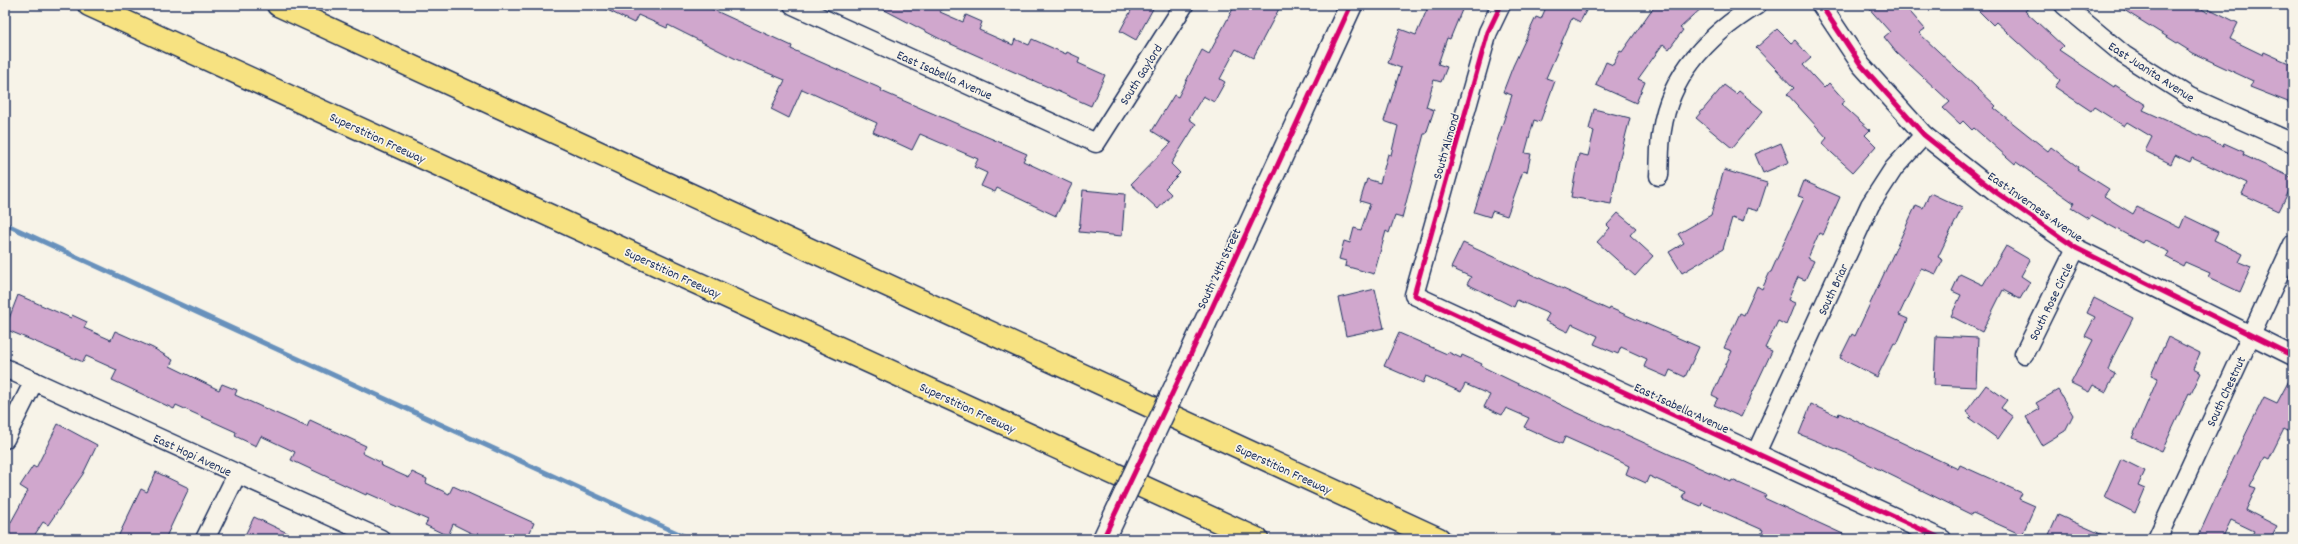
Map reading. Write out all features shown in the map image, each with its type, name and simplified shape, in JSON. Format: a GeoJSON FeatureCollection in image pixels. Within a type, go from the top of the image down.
{"type":"FeatureCollection","features":[{"type":"Feature","properties":{"kind":"highway","name":"Superstition Freeway"},"geometry":{"type":"LineString","coordinates":[[89,5],[1257,539]]}},
{"type":"Feature","properties":{"kind":"highway","name":"Superstition Freeway"},"geometry":{"type":"LineString","coordinates":[[278,5],[1439,539]]}},
{"type":"Feature","properties":{"kind":"street","name":"East Isabella Avenue"},"geometry":{"type":"LineString","coordinates":[[793,5],[1096,143]]}},
{"type":"Feature","properties":{"kind":"street","name":"South Gaylord"},"geometry":{"type":"LineString","coordinates":[[1096,143],[1184,5]]}},
{"type":"Feature","properties":{"kind":"street","name":"South 24th Street"},"geometry":{"type":"LineString","coordinates":[[1104,539],[1351,5]]}},
{"type":"Feature","properties":{"kind":"street","name":"South Almond"},"geometry":{"type":"LineString","coordinates":[[1414,295],[1488,32],[1501,5]]}},
{"type":"Feature","properties":{"kind":"street"},"geometry":{"type":"LineString","coordinates":[[1659,176],[1662,129],[1675,86],[1698,51],[1731,20],[1757,5]]}},
{"type":"Feature","properties":{"kind":"street","name":"East Inverness Avenue"},"geometry":{"type":"LineString","coordinates":[[1820,5],[1861,64],[1924,135],[1997,193],[2076,248],[2250,336],[2293,356]]}},
{"type":"Feature","properties":{"kind":"street","name":"East Juanita Avenue"},"geometry":{"type":"LineString","coordinates":[[2064,5],[2124,55],[2190,97],[2293,143]]}},
{"type":"Feature","properties":{"kind":"street","name":"South Briar"},"geometry":{"type":"LineString","coordinates":[[1756,453],[1870,205],[1894,168],[1924,135]]}},
{"type":"Feature","properties":{"kind":"street","name":"South Chestnut"},"geometry":{"type":"LineString","coordinates":[[2157,539],[2293,244]]}},
{"type":"Feature","properties":{"kind":"street","name":"South Rose Circle"},"geometry":{"type":"LineString","coordinates":[[2024,354],[2076,248]]}},
{"type":"Feature","properties":{"kind":"street","name":"East Isabella Avenue"},"geometry":{"type":"LineString","coordinates":[[1414,295],[1942,539]]}},
{"type":"Feature","properties":{"kind":"street","name":"East Hopi Avenue"},"geometry":{"type":"LineString","coordinates":[[5,368],[381,539]]}},
{"type":"Feature","properties":{"kind":"street"},"geometry":{"type":"LineString","coordinates":[[5,439],[34,381]]}},
{"type":"Feature","properties":{"kind":"street"},"geometry":{"type":"LineString","coordinates":[[205,539],[236,474]]}},
{"type":"Feature","properties":{"kind":"building"},"geometry":{"type":"Polygon","coordinates":[[[597,5],[703,5],[792,46],[791,49],[882,89],[881,91],[1027,154],[1023,161],[1072,184],[1056,216],[997,188],[995,192],[981,186],[987,173],[974,167],[978,159],[920,134],[912,150],[873,132],[877,123],[802,89],[789,118],[771,109],[785,80],[746,64],[668,25],[667,28],[638,15],[634,23],[597,5]]]}},
{"type":"Feature","properties":{"kind":"building"},"geometry":{"type":"Polygon","coordinates":[[[875,5],[944,5],[940,12],[963,22],[966,15],[982,22],[979,30],[1013,45],[1015,39],[1029,45],[1032,39],[1066,54],[1067,52],[1080,58],[1078,63],[1105,75],[1091,106],[942,40],[875,5]]]}},
{"type":"Feature","properties":{"kind":"building"},"geometry":{"type":"Polygon","coordinates":[[[1134,5],[1155,5],[1136,40],[1120,31],[1134,5]]]}},
{"type":"Feature","properties":{"kind":"building"},"geometry":{"type":"Polygon","coordinates":[[[1235,5],[1281,5],[1253,58],[1236,49],[1220,79],[1225,82],[1214,102],[1203,96],[1189,119],[1196,124],[1171,164],[1180,173],[1165,188],[1171,194],[1158,209],[1131,184],[1171,143],[1152,131],[1174,95],[1178,97],[1202,50],[1209,54],[1235,5]]]}},
{"type":"Feature","properties":{"kind":"building"},"geometry":{"type":"Polygon","coordinates":[[[1429,5],[1464,5],[1450,39],[1447,38],[1438,64],[1447,67],[1441,82],[1434,80],[1426,107],[1434,110],[1426,134],[1424,134],[1402,218],[1395,216],[1389,233],[1386,231],[1374,274],[1345,266],[1346,261],[1339,259],[1344,241],[1350,243],[1354,228],[1361,230],[1370,204],[1360,201],[1367,179],[1380,183],[1388,154],[1391,155],[1398,126],[1384,121],[1401,68],[1388,63],[1400,29],[1416,35],[1429,5]]]}},
{"type":"Feature","properties":{"kind":"building"},"geometry":{"type":"Polygon","coordinates":[[[1547,5],[1579,5],[1587,9],[1580,22],[1572,18],[1546,78],[1555,81],[1540,122],[1534,120],[1525,153],[1531,154],[1527,172],[1523,171],[1507,216],[1492,211],[1490,217],[1474,212],[1512,95],[1503,92],[1513,66],[1536,17],[1541,19],[1547,5]]]}},
{"type":"Feature","properties":{"kind":"building"},"geometry":{"type":"Polygon","coordinates":[[[1655,5],[1705,5],[1680,28],[1683,30],[1669,49],[1663,44],[1638,79],[1645,82],[1636,103],[1596,85],[1606,62],[1613,65],[1620,51],[1622,52],[1655,5]]]}},
{"type":"Feature","properties":{"kind":"building"},"geometry":{"type":"Polygon","coordinates":[[[1866,5],[1904,5],[1925,29],[1919,33],[1996,106],[1994,108],[2048,151],[2051,147],[2078,167],[2077,169],[2109,189],[2104,196],[2133,214],[2137,207],[2180,228],[2185,216],[2218,232],[2214,240],[2243,254],[2239,262],[2251,267],[2240,292],[2208,277],[2210,273],[2185,262],[2183,266],[2166,257],[2169,252],[2144,240],[2142,243],[2091,215],[2089,219],[2071,208],[2074,203],[2016,162],[2015,164],[1974,128],[1972,130],[1963,121],[1960,124],[1943,108],[1950,102],[1896,52],[1884,37],[1890,32],[1866,5]]]}},
{"type":"Feature","properties":{"kind":"building"},"geometry":{"type":"Polygon","coordinates":[[[1973,5],[2032,5],[2025,11],[2063,46],[2059,50],[2114,87],[2115,85],[2146,105],[2143,110],[2223,146],[2224,143],[2244,152],[2243,155],[2293,178],[2293,183],[2279,211],[2242,194],[2247,183],[2192,158],[2190,162],[2175,155],[2171,164],[2145,151],[2152,137],[2127,122],[2124,126],[2094,107],[2091,111],[2055,87],[2060,80],[1996,22],[1993,25],[1973,5]]]}},
{"type":"Feature","properties":{"kind":"building"},"geometry":{"type":"Polygon","coordinates":[[[2116,5],[2196,5],[2208,13],[2210,9],[2238,23],[2230,39],[2263,55],[2264,52],[2293,65],[2293,104],[2250,87],[2253,81],[2193,53],[2116,5]]]}},
{"type":"Feature","properties":{"kind":"building"},"geometry":{"type":"Polygon","coordinates":[[[1777,29],[1791,43],[1795,40],[1811,58],[1803,65],[1824,88],[1829,83],[1845,101],[1841,104],[1870,130],[1865,135],[1876,146],[1853,172],[1822,144],[1827,138],[1787,94],[1794,88],[1756,48],[1777,29]]]}},
{"type":"Feature","properties":{"kind":"building"},"geometry":{"type":"Polygon","coordinates":[[[1724,85],[1736,94],[1739,91],[1763,111],[1732,148],[1696,118],[1724,85]]]}},
{"type":"Feature","properties":{"kind":"building"},"geometry":{"type":"Polygon","coordinates":[[[1594,109],[1630,118],[1619,161],[1611,204],[1571,197],[1579,154],[1588,156],[1594,131],[1589,129],[1594,109]]]}},
{"type":"Feature","properties":{"kind":"building"},"geometry":{"type":"Polygon","coordinates":[[[1781,143],[1789,162],[1763,173],[1755,154],[1781,143]]]}},
{"type":"Feature","properties":{"kind":"building"},"geometry":{"type":"Polygon","coordinates":[[[1724,170],[1767,183],[1758,211],[1747,208],[1743,222],[1732,218],[1723,249],[1682,273],[1669,252],[1684,243],[1678,234],[1711,215],[1724,170]]]}},
{"type":"Feature","properties":{"kind":"building"},"geometry":{"type":"Polygon","coordinates":[[[1804,181],[1840,197],[1823,235],[1819,233],[1808,258],[1814,261],[1805,280],[1798,277],[1788,300],[1795,303],[1786,325],[1778,321],[1765,348],[1772,351],[1741,417],[1714,405],[1718,398],[1712,395],[1732,351],[1724,348],[1740,313],[1744,315],[1757,286],[1762,289],[1771,272],[1804,198],[1798,196],[1804,181]]]}},
{"type":"Feature","properties":{"kind":"building"},"geometry":{"type":"Polygon","coordinates":[[[1083,190],[1125,194],[1122,236],[1079,232],[1083,190]]]}},
{"type":"Feature","properties":{"kind":"building"},"geometry":{"type":"Polygon","coordinates":[[[1930,193],[1962,208],[1938,257],[1943,260],[1936,274],[1921,268],[1899,315],[1908,319],[1897,344],[1894,343],[1877,377],[1840,358],[1852,334],[1855,336],[1916,205],[1923,208],[1930,193]]]}},
{"type":"Feature","properties":{"kind":"building"},"geometry":{"type":"Polygon","coordinates":[[[1618,213],[1636,228],[1630,235],[1653,256],[1635,276],[1597,242],[1610,228],[1607,225],[1618,213]]]}},
{"type":"Feature","properties":{"kind":"building"},"geometry":{"type":"Polygon","coordinates":[[[1463,243],[1609,310],[1610,308],[1699,347],[1685,377],[1670,370],[1667,377],[1644,367],[1647,359],[1621,347],[1618,354],[1594,344],[1598,336],[1572,324],[1568,332],[1545,321],[1549,314],[1517,300],[1514,307],[1467,284],[1471,277],[1451,268],[1463,243]]]}},
{"type":"Feature","properties":{"kind":"building"},"geometry":{"type":"Polygon","coordinates":[[[2006,246],[2030,260],[2021,276],[2030,282],[2020,299],[2003,290],[1982,332],[1951,316],[1961,295],[1952,291],[1960,274],[1983,285],[2006,246]]]}},
{"type":"Feature","properties":{"kind":"building"},"geometry":{"type":"Polygon","coordinates":[[[1375,289],[1384,328],[1346,336],[1338,298],[1375,289]]]}},
{"type":"Feature","properties":{"kind":"building"},"geometry":{"type":"Polygon","coordinates":[[[18,295],[71,318],[72,315],[87,322],[84,328],[111,340],[115,331],[153,348],[173,360],[170,366],[219,390],[222,384],[237,390],[235,395],[307,427],[310,420],[366,446],[362,453],[382,463],[380,465],[409,478],[412,472],[427,479],[426,483],[449,494],[453,486],[534,523],[527,539],[483,539],[453,524],[448,536],[425,525],[428,520],[367,493],[366,495],[291,460],[295,452],[261,436],[256,446],[235,436],[236,432],[176,405],[174,409],[112,380],[117,370],[86,356],[83,362],[5,329],[18,295]]]}},
{"type":"Feature","properties":{"kind":"building"},"geometry":{"type":"Polygon","coordinates":[[[2094,298],[2133,318],[2112,359],[2108,370],[2115,374],[2106,392],[2093,385],[2089,392],[2071,383],[2093,340],[2085,336],[2095,317],[2087,313],[2094,298]]]}},
{"type":"Feature","properties":{"kind":"building"},"geometry":{"type":"Polygon","coordinates":[[[1399,333],[1447,354],[1448,352],[1461,358],[1462,355],[1482,364],[1481,366],[1576,412],[1731,482],[1732,480],[1766,495],[1764,498],[1854,539],[1769,539],[1761,535],[1763,530],[1702,503],[1701,506],[1682,498],[1685,492],[1649,476],[1646,483],[1626,474],[1629,466],[1621,462],[1565,437],[1562,444],[1524,427],[1529,418],[1506,408],[1502,415],[1484,407],[1490,395],[1465,384],[1461,392],[1426,376],[1423,383],[1384,366],[1399,333]]]}},
{"type":"Feature","properties":{"kind":"building"},"geometry":{"type":"Polygon","coordinates":[[[1936,336],[1978,338],[1976,387],[1934,385],[1936,336]]]}},
{"type":"Feature","properties":{"kind":"building"},"geometry":{"type":"Polygon","coordinates":[[[2168,337],[2200,353],[2193,369],[2201,373],[2191,394],[2189,393],[2162,451],[2132,438],[2158,378],[2151,375],[2168,337]]]}},
{"type":"Feature","properties":{"kind":"building"},"geometry":{"type":"Polygon","coordinates":[[[2293,373],[2293,434],[2284,429],[2269,459],[2265,457],[2250,486],[2256,488],[2246,510],[2277,526],[2270,539],[2250,539],[2254,531],[2231,520],[2222,539],[2197,539],[2232,462],[2264,397],[2277,403],[2293,373]]]}},
{"type":"Feature","properties":{"kind":"building"},"geometry":{"type":"Polygon","coordinates":[[[1986,385],[2007,400],[2001,408],[2013,417],[1998,439],[1969,418],[1971,416],[1966,412],[1986,385]]]}},
{"type":"Feature","properties":{"kind":"building"},"geometry":{"type":"Polygon","coordinates":[[[2058,390],[2073,415],[2065,431],[2042,445],[2026,417],[2040,409],[2036,403],[2058,390]]]}},
{"type":"Feature","properties":{"kind":"building"},"geometry":{"type":"Polygon","coordinates":[[[1811,404],[1838,416],[1839,413],[1958,469],[1960,465],[2022,493],[2019,499],[2035,506],[2022,535],[1973,513],[1972,515],[1846,453],[1799,434],[1811,404]]]}},
{"type":"Feature","properties":{"kind":"building"},"geometry":{"type":"Polygon","coordinates":[[[58,424],[97,445],[83,474],[48,525],[43,522],[32,539],[5,539],[5,533],[28,491],[20,486],[33,466],[36,468],[58,424]]]}},
{"type":"Feature","properties":{"kind":"building"},"geometry":{"type":"Polygon","coordinates":[[[2121,459],[2145,471],[2138,486],[2145,489],[2135,513],[2104,497],[2121,459]]]}},
{"type":"Feature","properties":{"kind":"building"},"geometry":{"type":"Polygon","coordinates":[[[156,472],[189,488],[165,539],[117,539],[141,489],[147,492],[156,472]]]}},
{"type":"Feature","properties":{"kind":"building"},"geometry":{"type":"Polygon","coordinates":[[[2058,515],[2112,539],[2047,539],[2058,515]]]}},
{"type":"Feature","properties":{"kind":"building"},"geometry":{"type":"Polygon","coordinates":[[[254,517],[300,539],[243,539],[254,517]]]}},
{"type":"Feature","properties":{"kind":"waterway"},"geometry":{"type":"LineString","coordinates":[[5,224],[690,539]]}},
{"type":"Feature","properties":{"kind":"cycle path"},"geometry":{"type":"LineString","coordinates":[[1103,539],[1189,358],[1351,5]]}},
{"type":"Feature","properties":{"kind":"cycle path"},"geometry":{"type":"LineString","coordinates":[[1501,5],[1488,32],[1414,295],[1942,539]]}},
{"type":"Feature","properties":{"kind":"cycle path"},"geometry":{"type":"LineString","coordinates":[[1821,5],[1861,65],[1924,135],[1997,193],[2076,248],[2293,356]]}}]}
